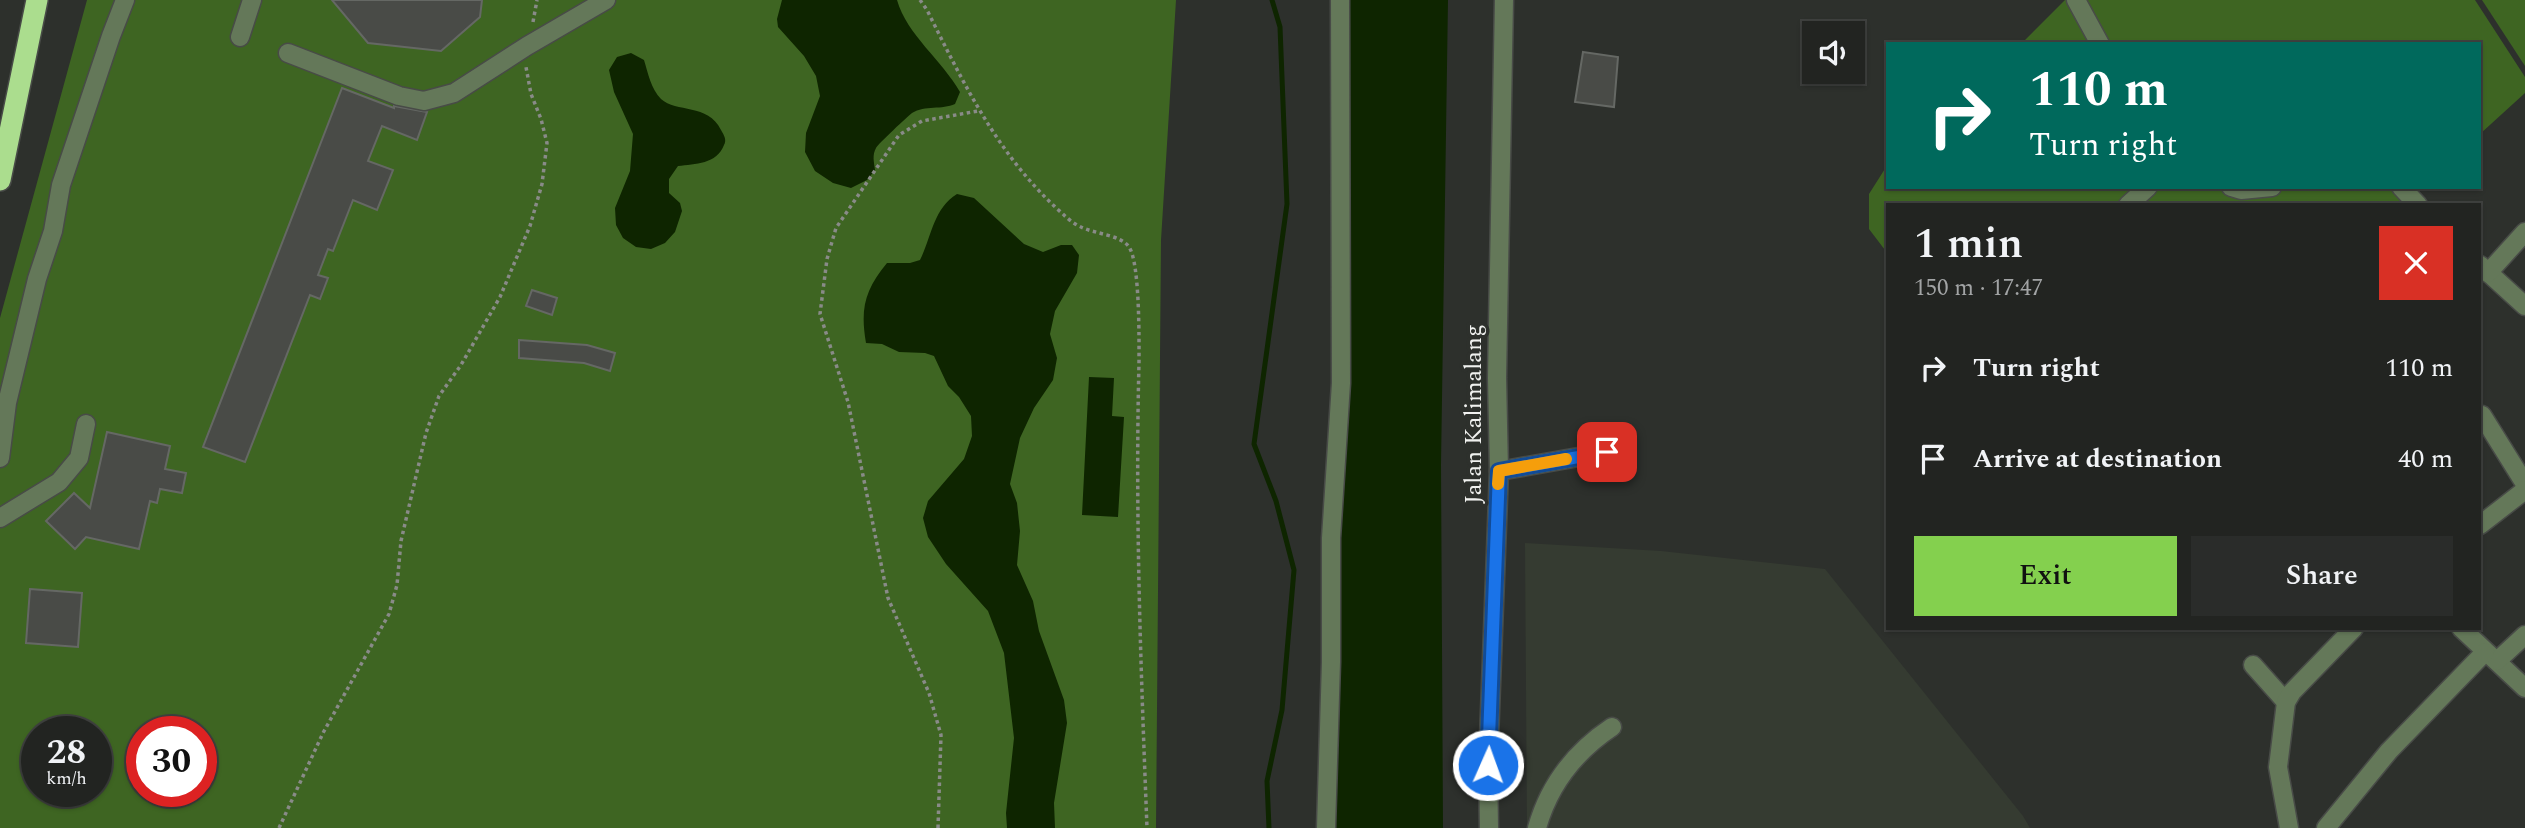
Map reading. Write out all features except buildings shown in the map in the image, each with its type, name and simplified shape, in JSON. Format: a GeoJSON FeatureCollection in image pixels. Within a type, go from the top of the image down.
{"type":"FeatureCollection","features":[{"type":"Feature","properties":{"kind":"highway"},"geometry":{"type":"LineString","coordinates":[[0,180],[37,0]]}},
{"type":"Feature","properties":{"kind":"street"},"geometry":{"type":"LineString","coordinates":[[0,457],[7,402],[37,279],[53,231],[61,185],[125,0]]}},
{"type":"Feature","properties":{"kind":"street"},"geometry":{"type":"LineString","coordinates":[[240,37],[252,0]]}},
{"type":"Feature","properties":{"kind":"street"},"geometry":{"type":"LineString","coordinates":[[288,53],[399,96],[424,100],[454,93],[606,0]]}},
{"type":"Feature","properties":{"kind":"street"},"geometry":{"type":"LineString","coordinates":[[1326,828],[1331,662],[1331,538],[1341,383],[1340,0]]}},
{"type":"Feature","properties":{"kind":"street","name":"Jalan Kalimalang"},"geometry":{"type":"LineString","coordinates":[[1489,828],[1488,765],[1499,471],[1497,378],[1504,0]]}},
{"type":"Feature","properties":{"kind":"street"},"geometry":{"type":"LineString","coordinates":[[2076,0],[2099,42]]}},
{"type":"Feature","properties":{"kind":"street"},"geometry":{"type":"LineString","coordinates":[[2130,203],[2146,189]]}},
{"type":"Feature","properties":{"kind":"street"},"geometry":{"type":"LineString","coordinates":[[2403,189],[2416,203]]}},
{"type":"Feature","properties":{"kind":"street"},"geometry":{"type":"LineString","coordinates":[[2525,232],[2484,269],[2525,306]]}},
{"type":"Feature","properties":{"kind":"street"},"geometry":{"type":"LineString","coordinates":[[2482,415],[2525,484]]}},
{"type":"Feature","properties":{"kind":"street"},"geometry":{"type":"LineString","coordinates":[[0,518],[60,482],[79,458],[86,424]]}},
{"type":"Feature","properties":{"kind":"street"},"geometry":{"type":"LineString","coordinates":[[1499,471],[1607,452]]}},
{"type":"Feature","properties":{"kind":"street"},"geometry":{"type":"LineString","coordinates":[[2481,524],[2525,490]]}},
{"type":"Feature","properties":{"kind":"street"},"geometry":{"type":"LineString","coordinates":[[2289,828],[2278,767],[2286,702],[2292,692],[2352,630]]}},
{"type":"Feature","properties":{"kind":"street"},"geometry":{"type":"LineString","coordinates":[[2463,630],[2525,688]]}},
{"type":"Feature","properties":{"kind":"street"},"geometry":{"type":"LineString","coordinates":[[2326,828],[2389,751],[2491,656],[2525,635]]}},
{"type":"Feature","properties":{"kind":"street"},"geometry":{"type":"LineString","coordinates":[[2253,665],[2286,702]]}},
{"type":"Feature","properties":{"kind":"street"},"geometry":{"type":"LineString","coordinates":[[1537,828],[1565,769],[1591,741],[1612,727]]}},
{"type":"Feature","properties":{"kind":"path"},"geometry":{"type":"LineString","coordinates":[[919,0],[928,10],[978,111],[1013,163],[1064,215],[1080,227],[1124,242],[1132,253],[1139,354],[1137,445],[1140,636],[1147,828]]}},
{"type":"Feature","properties":{"kind":"path"},"geometry":{"type":"LineString","coordinates":[[279,828],[323,733],[389,614],[397,584],[401,541],[426,433],[439,396],[461,365],[500,297],[530,226],[542,184],[547,143],[526,74],[527,46]]}},
{"type":"Feature","properties":{"kind":"path"},"geometry":{"type":"LineString","coordinates":[[938,828],[942,735],[929,693],[888,598],[848,402],[820,314],[827,259],[836,228],[898,135],[922,121],[978,111]]}},
{"type":"Feature","properties":{"kind":"shaded area"},"geometry":{"type":"Polygon","coordinates":[[[782,0],[897,0],[909,25],[960,92],[955,104],[922,109],[910,115],[876,148],[875,170],[867,180],[851,188],[833,183],[815,171],[805,152],[806,133],[820,96],[816,76],[804,56],[778,27],[777,19],[782,0]]]}},
{"type":"Feature","properties":{"kind":"shaded area"},"geometry":{"type":"Polygon","coordinates":[[[1342,0],[1448,0],[1441,465],[1443,828],[1326,828],[1342,0]]]}},
{"type":"Feature","properties":{"kind":"shaded area"},"geometry":{"type":"Polygon","coordinates":[[[631,53],[644,60],[652,86],[661,99],[708,116],[715,121],[725,139],[716,156],[705,162],[678,166],[669,179],[669,193],[680,203],[682,211],[675,232],[665,243],[651,249],[636,247],[623,238],[616,225],[615,208],[630,171],[633,134],[614,92],[609,70],[617,57],[631,53]]]}},
{"type":"Feature","properties":{"kind":"shaded area"},"geometry":{"type":"Polygon","coordinates":[[[957,194],[974,198],[1024,244],[1043,252],[1061,245],[1072,245],[1079,255],[1077,273],[1055,311],[1050,334],[1057,358],[1053,380],[1034,408],[1020,438],[1010,484],[1017,503],[1020,531],[1017,565],[1033,601],[1039,631],[1064,700],[1067,723],[1054,803],[1055,828],[1007,828],[1006,813],[1014,738],[1004,653],[988,611],[946,564],[928,537],[923,518],[928,501],[964,459],[972,436],[971,416],[948,386],[934,356],[899,352],[882,344],[866,343],[864,309],[874,282],[887,263],[920,260],[938,215],[957,194]]]}},
{"type":"Feature","properties":{"kind":"shaded area"},"geometry":{"type":"Polygon","coordinates":[[[1089,377],[1114,378],[1112,416],[1124,417],[1118,517],[1082,515],[1089,377]]]}},
{"type":"Feature","properties":{"kind":"shaded area"},"geometry":{"type":"Polygon","coordinates":[[[1525,543],[1661,551],[1825,569],[2030,828],[1527,828],[1525,543]]]}},
{"type":"Feature","properties":{"kind":"green space"},"geometry":{"type":"Polygon","coordinates":[[[87,0],[1176,0],[1161,240],[1156,828],[0,828],[0,318],[87,0]]]}},
{"type":"Feature","properties":{"kind":"green space"},"geometry":{"type":"Polygon","coordinates":[[[2065,0],[2475,0],[2525,77],[2525,93],[2481,133],[2481,42],[2023,42],[2065,0]]]}},
{"type":"Feature","properties":{"kind":"green space"},"geometry":{"type":"Polygon","coordinates":[[[2482,0],[2525,0],[2525,66],[2482,0]]]}},
{"type":"Feature","properties":{"kind":"green space"},"geometry":{"type":"Polygon","coordinates":[[[1886,167],[1886,189],[2420,189],[2404,203],[1886,203],[1886,251],[1869,229],[1869,194],[1886,167]]]}},
{"type":"Feature","properties":{"kind":"waterway"},"geometry":{"type":"LineString","coordinates":[[1269,828],[1267,781],[1282,710],[1294,570],[1276,501],[1254,444],[1287,204],[1280,27],[1272,0]]}},
{"type":"Feature","properties":{"kind":"slow traffic"},"geometry":{"type":"LineString","coordinates":[[1498,484],[1499,471],[1566,459]]}},
{"type":"Feature","properties":{"kind":"route"},"geometry":{"type":"LineString","coordinates":[[1488,765],[1499,471],[1607,452]]}}]}
